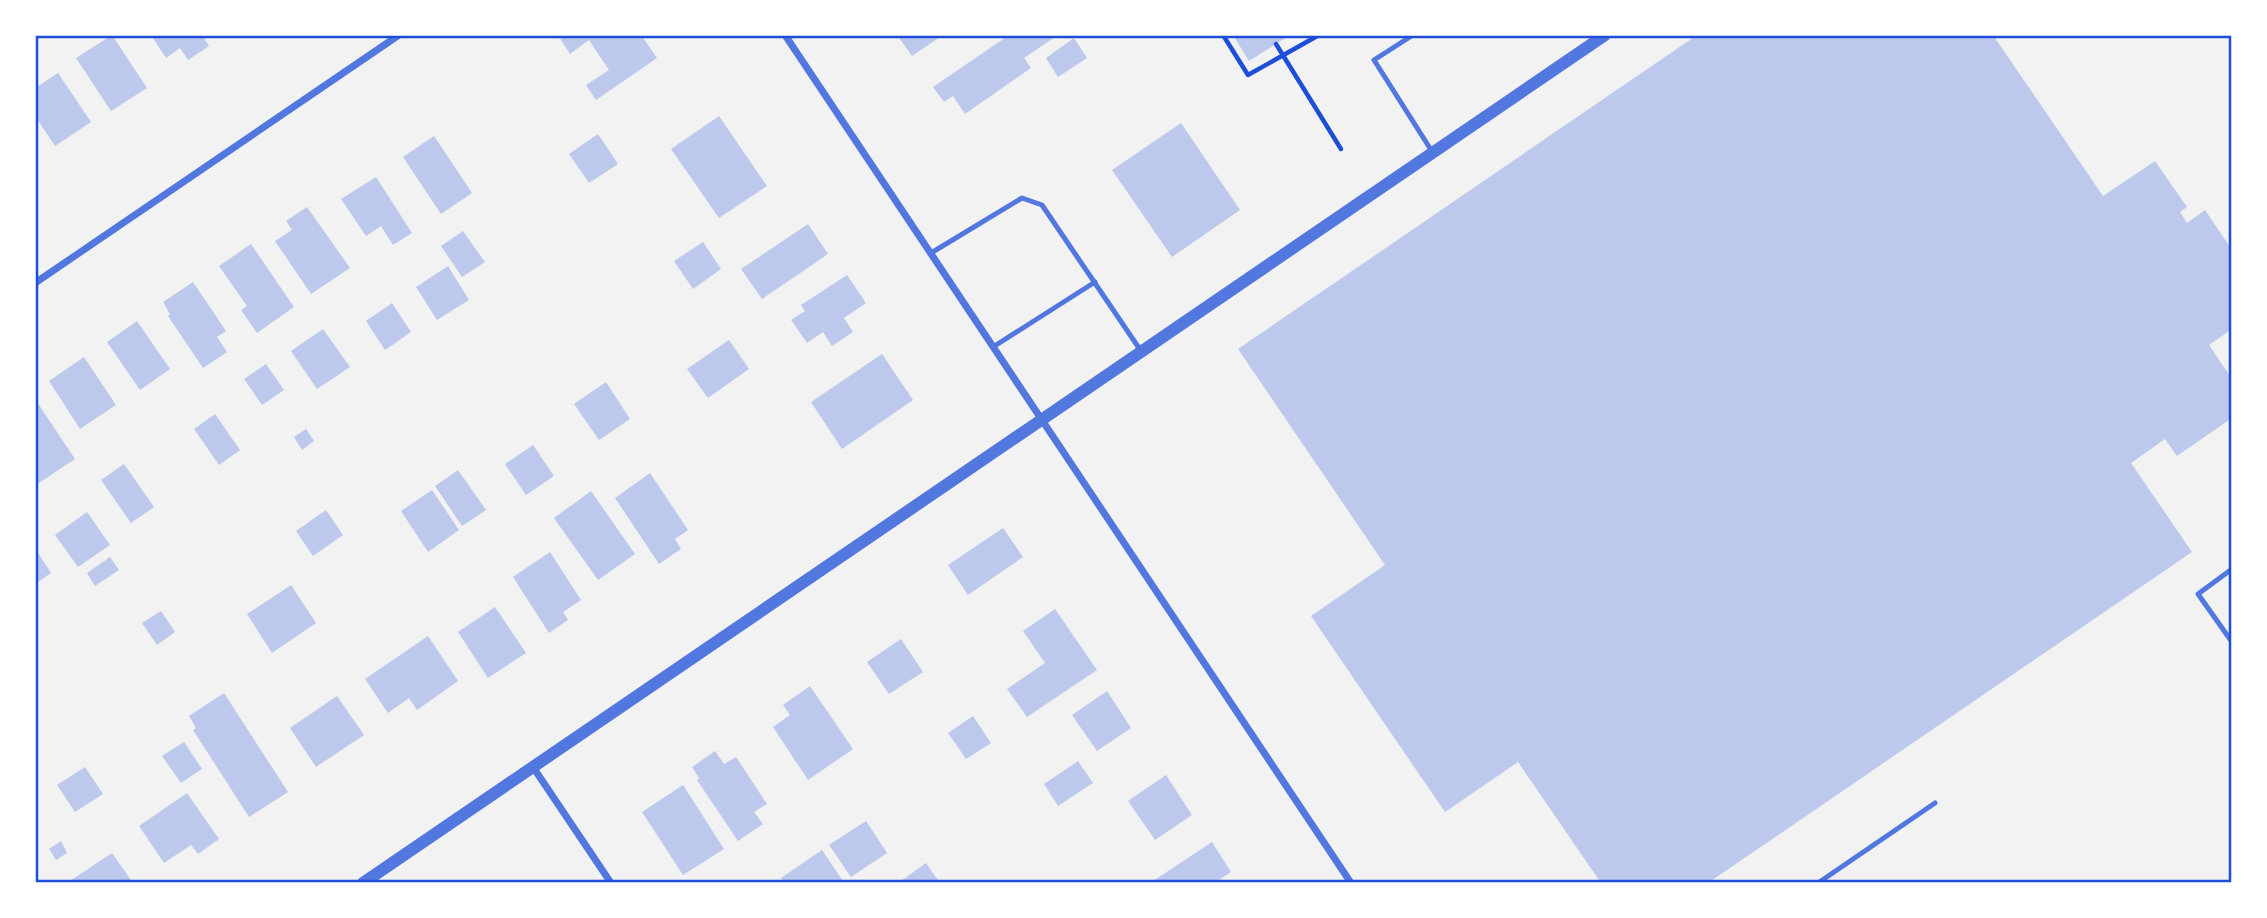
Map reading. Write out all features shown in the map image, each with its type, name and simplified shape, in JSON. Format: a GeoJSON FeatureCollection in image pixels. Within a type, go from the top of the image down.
{"type":"FeatureCollection","features":[{"type":"Feature","properties":{"kind":"street"},"geometry":{"type":"LineString","coordinates":[[35,283],[399,35]]}},
{"type":"Feature","properties":{"kind":"street"},"geometry":{"type":"LineString","coordinates":[[785,35],[1351,883]]}},
{"type":"Feature","properties":{"kind":"street"},"geometry":{"type":"LineString","coordinates":[[362,883],[1433,153],[1587,40],[1605,35]]}},
{"type":"Feature","properties":{"kind":"street"},"geometry":{"type":"LineString","coordinates":[[533,767],[611,883]]}},
{"type":"Feature","properties":{"kind":"lane"},"geometry":{"type":"LineString","coordinates":[[1413,35],[1374,60],[1433,153]]}},
{"type":"Feature","properties":{"kind":"lane"},"geometry":{"type":"LineString","coordinates":[[931,253],[1022,198],[1042,205],[1142,352]]}},
{"type":"Feature","properties":{"kind":"lane"},"geometry":{"type":"LineString","coordinates":[[993,347],[1095,282]]}},
{"type":"Feature","properties":{"kind":"lane"},"geometry":{"type":"LineString","coordinates":[[2232,569],[2198,594],[2232,642]]}},
{"type":"Feature","properties":{"kind":"lane"},"geometry":{"type":"LineString","coordinates":[[1818,883],[1935,803]]}},
{"type":"Feature","properties":{"kind":"path"},"geometry":{"type":"LineString","coordinates":[[1223,35],[1248,75],[1319,35]]}},
{"type":"Feature","properties":{"kind":"path"},"geometry":{"type":"LineString","coordinates":[[1276,44],[1340,149]]}},
{"type":"Feature","properties":{"kind":"building"},"geometry":{"type":"Polygon","coordinates":[[[112,35],[147,88],[111,111],[76,58],[112,35]]]}},
{"type":"Feature","properties":{"kind":"building"},"geometry":{"type":"Polygon","coordinates":[[[151,35],[202,35],[209,46],[188,60],[180,48],[166,58],[151,35]]]}},
{"type":"Feature","properties":{"kind":"building"},"geometry":{"type":"Polygon","coordinates":[[[558,35],[641,35],[657,58],[596,100],[586,85],[609,70],[589,40],[570,54],[558,35]]]}},
{"type":"Feature","properties":{"kind":"building"},"geometry":{"type":"Polygon","coordinates":[[[897,35],[943,35],[912,56],[897,35]]]}},
{"type":"Feature","properties":{"kind":"building"},"geometry":{"type":"Polygon","coordinates":[[[1009,35],[1055,37],[1024,58],[1031,68],[965,114],[953,96],[944,102],[933,87],[1009,35]]]}},
{"type":"Feature","properties":{"kind":"building"},"geometry":{"type":"Polygon","coordinates":[[[1233,35],[1290,35],[1249,61],[1233,35]]]}},
{"type":"Feature","properties":{"kind":"building"},"geometry":{"type":"Polygon","coordinates":[[[1697,35],[1993,35],[2103,196],[2155,161],[2187,207],[2180,212],[2187,223],[2205,210],[2232,250],[2232,329],[2209,345],[2232,379],[2232,418],[2177,456],[2165,439],[2131,463],[2192,552],[1708,883],[1601,883],[1518,762],[1445,812],[1311,616],[1385,565],[1238,349],[1697,35]]]}},
{"type":"Feature","properties":{"kind":"building"},"geometry":{"type":"Polygon","coordinates":[[[1074,38],[1087,58],[1058,77],[1046,58],[1074,38]]]}},
{"type":"Feature","properties":{"kind":"building"},"geometry":{"type":"Polygon","coordinates":[[[58,73],[91,122],[55,146],[35,116],[35,84],[37,87],[58,73]]]}},
{"type":"Feature","properties":{"kind":"building"},"geometry":{"type":"Polygon","coordinates":[[[719,116],[767,186],[719,218],[671,149],[719,116]]]}},
{"type":"Feature","properties":{"kind":"building"},"geometry":{"type":"Polygon","coordinates":[[[1181,123],[1240,210],[1172,257],[1112,170],[1181,123]]]}},
{"type":"Feature","properties":{"kind":"building"},"geometry":{"type":"Polygon","coordinates":[[[598,134],[618,164],[589,183],[569,154],[598,134]]]}},
{"type":"Feature","properties":{"kind":"building"},"geometry":{"type":"Polygon","coordinates":[[[434,136],[472,193],[441,214],[403,157],[434,136]]]}},
{"type":"Feature","properties":{"kind":"building"},"geometry":{"type":"Polygon","coordinates":[[[376,177],[412,233],[393,245],[381,226],[366,236],[341,199],[376,177]]]}},
{"type":"Feature","properties":{"kind":"building"},"geometry":{"type":"Polygon","coordinates":[[[307,207],[350,268],[311,294],[275,241],[292,230],[286,221],[307,207]]]}},
{"type":"Feature","properties":{"kind":"building"},"geometry":{"type":"Polygon","coordinates":[[[808,224],[828,254],[762,299],[741,269],[808,224]]]}},
{"type":"Feature","properties":{"kind":"building"},"geometry":{"type":"Polygon","coordinates":[[[463,231],[485,262],[462,277],[441,246],[463,231]]]}},
{"type":"Feature","properties":{"kind":"building"},"geometry":{"type":"Polygon","coordinates":[[[703,242],[721,269],[693,289],[674,261],[703,242]]]}},
{"type":"Feature","properties":{"kind":"building"},"geometry":{"type":"Polygon","coordinates":[[[251,244],[294,307],[257,333],[241,310],[247,306],[219,266],[251,244]]]}},
{"type":"Feature","properties":{"kind":"building"},"geometry":{"type":"Polygon","coordinates":[[[448,266],[469,300],[437,320],[416,287],[448,266]]]}},
{"type":"Feature","properties":{"kind":"building"},"geometry":{"type":"Polygon","coordinates":[[[847,275],[866,303],[844,318],[853,332],[832,346],[823,332],[807,343],[791,320],[805,311],[801,305],[847,275]]]}},
{"type":"Feature","properties":{"kind":"building"},"geometry":{"type":"Polygon","coordinates":[[[193,282],[226,331],[217,337],[227,352],[203,368],[168,316],[170,314],[163,302],[193,282]]]}},
{"type":"Feature","properties":{"kind":"building"},"geometry":{"type":"Polygon","coordinates":[[[392,303],[411,332],[385,350],[366,321],[392,303]]]}},
{"type":"Feature","properties":{"kind":"building"},"geometry":{"type":"Polygon","coordinates":[[[137,321],[170,369],[140,390],[107,342],[137,321]]]}},
{"type":"Feature","properties":{"kind":"building"},"geometry":{"type":"Polygon","coordinates":[[[323,329],[350,367],[317,389],[291,351],[323,329]]]}},
{"type":"Feature","properties":{"kind":"building"},"geometry":{"type":"Polygon","coordinates":[[[729,340],[749,369],[708,398],[687,369],[729,340]]]}},
{"type":"Feature","properties":{"kind":"building"},"geometry":{"type":"Polygon","coordinates":[[[882,354],[913,400],[842,449],[811,402],[882,354]]]}},
{"type":"Feature","properties":{"kind":"building"},"geometry":{"type":"Polygon","coordinates":[[[84,357],[116,405],[80,429],[49,381],[84,357]]]}},
{"type":"Feature","properties":{"kind":"building"},"geometry":{"type":"Polygon","coordinates":[[[266,364],[284,390],[262,405],[244,379],[266,364]]]}},
{"type":"Feature","properties":{"kind":"building"},"geometry":{"type":"Polygon","coordinates":[[[606,382],[630,419],[599,440],[574,404],[606,382]]]}},
{"type":"Feature","properties":{"kind":"building"},"geometry":{"type":"Polygon","coordinates":[[[35,399],[75,459],[36,485],[35,482],[35,399]]]}},
{"type":"Feature","properties":{"kind":"building"},"geometry":{"type":"Polygon","coordinates":[[[215,414],[240,450],[219,465],[194,429],[215,414]]]}},
{"type":"Feature","properties":{"kind":"building"},"geometry":{"type":"Polygon","coordinates":[[[306,429],[314,441],[302,450],[294,437],[306,429]]]}},
{"type":"Feature","properties":{"kind":"building"},"geometry":{"type":"Polygon","coordinates":[[[533,445],[554,476],[526,495],[505,464],[533,445]]]}},
{"type":"Feature","properties":{"kind":"building"},"geometry":{"type":"Polygon","coordinates":[[[124,464],[154,507],[131,523],[101,480],[124,464]]]}},
{"type":"Feature","properties":{"kind":"building"},"geometry":{"type":"Polygon","coordinates":[[[458,470],[486,510],[462,526],[435,486],[458,470]]]}},
{"type":"Feature","properties":{"kind":"building"},"geometry":{"type":"Polygon","coordinates":[[[650,473],[688,530],[675,539],[681,549],[659,564],[615,498],[650,473]]]}},
{"type":"Feature","properties":{"kind":"building"},"geometry":{"type":"Polygon","coordinates":[[[432,490],[459,530],[428,552],[401,511],[432,490]]]}},
{"type":"Feature","properties":{"kind":"building"},"geometry":{"type":"Polygon","coordinates":[[[591,491],[635,554],[598,580],[554,518],[591,491]]]}},
{"type":"Feature","properties":{"kind":"building"},"geometry":{"type":"Polygon","coordinates":[[[326,510],[343,535],[313,556],[296,531],[326,510]]]}},
{"type":"Feature","properties":{"kind":"building"},"geometry":{"type":"Polygon","coordinates":[[[87,512],[110,545],[78,567],[55,535],[87,512]]]}},
{"type":"Feature","properties":{"kind":"building"},"geometry":{"type":"Polygon","coordinates":[[[1003,528],[1023,557],[968,595],[948,565],[1003,528]]]}},
{"type":"Feature","properties":{"kind":"building"},"geometry":{"type":"Polygon","coordinates":[[[35,548],[51,573],[35,584],[35,548]]]}},
{"type":"Feature","properties":{"kind":"building"},"geometry":{"type":"Polygon","coordinates":[[[550,552],[581,600],[563,612],[568,620],[549,633],[513,577],[550,552]]]}},
{"type":"Feature","properties":{"kind":"building"},"geometry":{"type":"Polygon","coordinates":[[[110,557],[119,570],[95,586],[87,573],[110,557]]]}},
{"type":"Feature","properties":{"kind":"building"},"geometry":{"type":"Polygon","coordinates":[[[291,585],[316,623],[272,653],[247,614],[291,585]]]}},
{"type":"Feature","properties":{"kind":"building"},"geometry":{"type":"Polygon","coordinates":[[[495,607],[526,653],[488,678],[458,632],[495,607]]]}},
{"type":"Feature","properties":{"kind":"building"},"geometry":{"type":"Polygon","coordinates":[[[1055,609],[1097,670],[1027,717],[1007,689],[1045,663],[1023,631],[1055,609]]]}},
{"type":"Feature","properties":{"kind":"building"},"geometry":{"type":"Polygon","coordinates":[[[161,611],[175,632],[157,645],[142,623],[161,611]]]}},
{"type":"Feature","properties":{"kind":"building"},"geometry":{"type":"Polygon","coordinates":[[[428,636],[458,681],[417,710],[409,698],[388,713],[365,679],[428,636]]]}},
{"type":"Feature","properties":{"kind":"building"},"geometry":{"type":"Polygon","coordinates":[[[901,639],[923,672],[889,694],[867,662],[901,639]]]}},
{"type":"Feature","properties":{"kind":"building"},"geometry":{"type":"Polygon","coordinates":[[[810,686],[853,749],[808,780],[773,727],[790,715],[783,705],[810,686]]]}},
{"type":"Feature","properties":{"kind":"building"},"geometry":{"type":"Polygon","coordinates":[[[1107,691],[1131,728],[1097,751],[1072,715],[1107,691]]]}},
{"type":"Feature","properties":{"kind":"building"},"geometry":{"type":"Polygon","coordinates":[[[224,693],[288,792],[249,817],[193,730],[196,728],[189,716],[224,693]]]}},
{"type":"Feature","properties":{"kind":"building"},"geometry":{"type":"Polygon","coordinates":[[[337,696],[364,735],[316,767],[290,728],[337,696]]]}},
{"type":"Feature","properties":{"kind":"building"},"geometry":{"type":"Polygon","coordinates":[[[973,716],[991,743],[966,759],[948,733],[973,716]]]}},
{"type":"Feature","properties":{"kind":"building"},"geometry":{"type":"Polygon","coordinates":[[[184,742],[202,769],[181,783],[162,756],[184,742]]]}},
{"type":"Feature","properties":{"kind":"building"},"geometry":{"type":"Polygon","coordinates":[[[715,751],[724,764],[736,757],[767,804],[754,812],[763,824],[738,841],[697,780],[699,778],[692,767],[715,751]]]}},
{"type":"Feature","properties":{"kind":"building"},"geometry":{"type":"Polygon","coordinates":[[[1078,761],[1093,783],[1058,806],[1044,784],[1078,761]]]}},
{"type":"Feature","properties":{"kind":"building"},"geometry":{"type":"Polygon","coordinates":[[[85,767],[103,794],[75,812],[57,785],[85,767]]]}},
{"type":"Feature","properties":{"kind":"building"},"geometry":{"type":"Polygon","coordinates":[[[1166,775],[1192,815],[1155,840],[1128,801],[1166,775]]]}},
{"type":"Feature","properties":{"kind":"building"},"geometry":{"type":"Polygon","coordinates":[[[683,785],[724,849],[683,875],[642,812],[683,785]]]}},
{"type":"Feature","properties":{"kind":"building"},"geometry":{"type":"Polygon","coordinates":[[[187,793],[219,839],[198,854],[191,845],[164,863],[139,826],[187,793]]]}},
{"type":"Feature","properties":{"kind":"building"},"geometry":{"type":"Polygon","coordinates":[[[866,821],[887,853],[851,877],[829,845],[866,821]]]}},
{"type":"Feature","properties":{"kind":"building"},"geometry":{"type":"Polygon","coordinates":[[[61,841],[67,853],[56,860],[49,849],[61,841]]]}},
{"type":"Feature","properties":{"kind":"building"},"geometry":{"type":"Polygon","coordinates":[[[1212,842],[1231,872],[1214,883],[1150,883],[1212,842]]]}},
{"type":"Feature","properties":{"kind":"building"},"geometry":{"type":"Polygon","coordinates":[[[822,850],[843,881],[785,883],[781,878],[822,850]]]}},
{"type":"Feature","properties":{"kind":"building"},"geometry":{"type":"Polygon","coordinates":[[[112,853],[133,883],[67,883],[112,853]]]}},
{"type":"Feature","properties":{"kind":"building"},"geometry":{"type":"Polygon","coordinates":[[[926,863],[940,883],[898,883],[926,863]]]}}]}
